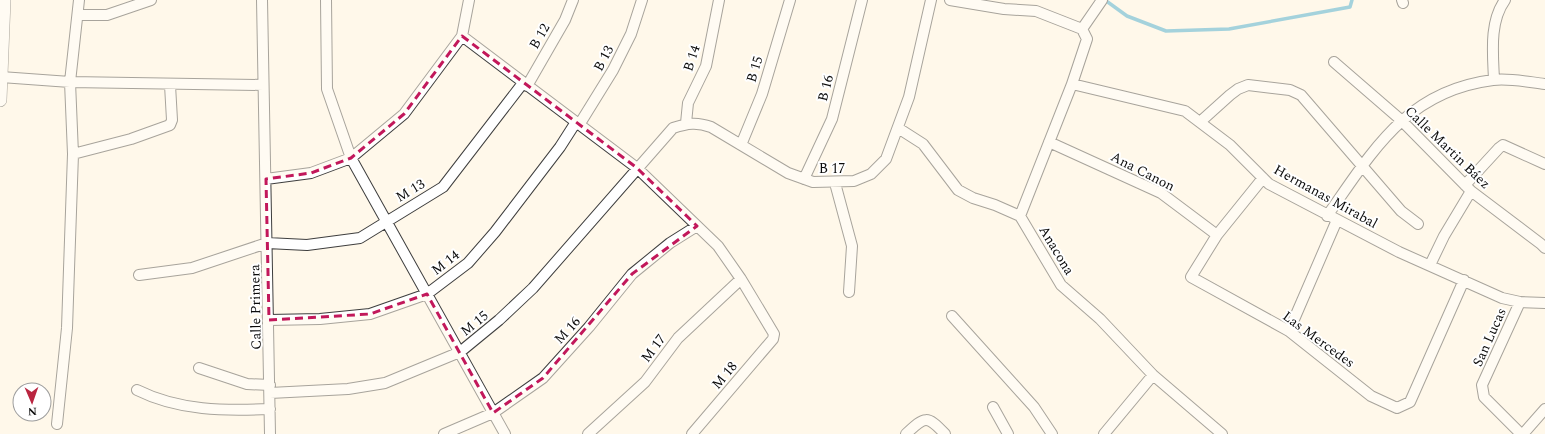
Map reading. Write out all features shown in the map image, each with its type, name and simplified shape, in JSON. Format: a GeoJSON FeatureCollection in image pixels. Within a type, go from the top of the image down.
{"type":"FeatureCollection","features":[{"type":"Feature","properties":{"kind":"street"},"geometry":{"type":"LineString","coordinates":[[0,100],[4,0]]}},
{"type":"Feature","properties":{"kind":"street"},"geometry":{"type":"LineString","coordinates":[[58,424],[67,328],[73,154],[70,82],[79,0]]}},
{"type":"Feature","properties":{"kind":"street"},"geometry":{"type":"LineString","coordinates":[[78,15],[107,15],[151,0]]}},
{"type":"Feature","properties":{"kind":"street","name":"Calle Primera"},"geometry":{"type":"LineString","coordinates":[[262,0],[270,434]]}},
{"type":"Feature","properties":{"kind":"street"},"geometry":{"type":"LineString","coordinates":[[326,0],[327,89],[351,158],[505,434]]}},
{"type":"Feature","properties":{"kind":"street"},"geometry":{"type":"LineString","coordinates":[[266,179],[311,173],[351,158],[404,114],[462,36],[469,0]]}},
{"type":"Feature","properties":{"kind":"street","name":"B 12"},"geometry":{"type":"LineString","coordinates":[[525,84],[565,20],[573,0]]}},
{"type":"Feature","properties":{"kind":"street","name":"B 13"},"geometry":{"type":"LineString","coordinates":[[578,123],[613,70],[631,34],[642,0]]}},
{"type":"Feature","properties":{"kind":"street","name":"B 14"},"geometry":{"type":"LineString","coordinates":[[686,123],[688,103],[706,66],[719,0]]}},
{"type":"Feature","properties":{"kind":"street","name":"B 15"},"geometry":{"type":"LineString","coordinates":[[741,145],[762,94],[790,0]]}},
{"type":"Feature","properties":{"kind":"street","name":"B 16"},"geometry":{"type":"LineString","coordinates":[[804,179],[832,119],[862,0]]}},
{"type":"Feature","properties":{"kind":"street","name":"B 17"},"geometry":{"type":"LineString","coordinates":[[686,123],[698,122],[711,127],[788,173],[813,182],[854,182],[871,174],[886,159],[910,97],[931,0]]}},
{"type":"Feature","properties":{"kind":"street"},"geometry":{"type":"LineString","coordinates":[[898,128],[923,144],[958,190],[973,198],[995,205],[1020,216],[1072,84],[1087,39],[1082,29],[1036,11],[1004,9],[950,0]]}},
{"type":"Feature","properties":{"kind":"street"},"geometry":{"type":"LineString","coordinates":[[1082,29],[1102,0]]}},
{"type":"Feature","properties":{"kind":"street"},"geometry":{"type":"LineString","coordinates":[[1494,80],[1493,34],[1500,6],[1505,0]]}},
{"type":"Feature","properties":{"kind":"street"},"geometry":{"type":"LineString","coordinates":[[462,36],[637,168],[718,246],[740,278]]}},
{"type":"Feature","properties":{"kind":"street","name":"Calle Martin Báez"},"geometry":{"type":"LineString","coordinates":[[1334,62],[1401,120],[1468,188],[1544,244]]}},
{"type":"Feature","properties":{"kind":"street"},"geometry":{"type":"LineString","coordinates":[[1,77],[70,82],[170,85],[263,85]]}},
{"type":"Feature","properties":{"kind":"street"},"geometry":{"type":"LineString","coordinates":[[1327,216],[1363,166],[1401,120],[1433,98],[1464,87],[1494,80],[1518,80],[1545,84]]}},
{"type":"Feature","properties":{"kind":"street","name":"M 13"},"geometry":{"type":"LineString","coordinates":[[267,243],[307,245],[360,238],[386,222],[443,186],[525,84]]}},
{"type":"Feature","properties":{"kind":"street","name":"Hermanas Mirabal"},"geometry":{"type":"LineString","coordinates":[[1072,84],[1185,112],[1230,145],[1270,184],[1327,216],[1338,220],[1399,252],[1502,298],[1520,302],[1545,303]]}},
{"type":"Feature","properties":{"kind":"street"},"geometry":{"type":"LineString","coordinates":[[73,154],[131,139],[170,125],[172,120],[170,85]]}},
{"type":"Feature","properties":{"kind":"street"},"geometry":{"type":"LineString","coordinates":[[1200,122],[1230,95],[1238,89],[1248,85],[1290,90],[1301,95],[1401,211],[1418,224]]}},
{"type":"Feature","properties":{"kind":"street","name":"M 14"},"geometry":{"type":"LineString","coordinates":[[269,320],[320,319],[370,314],[427,294],[468,263],[495,232],[578,123]]}},
{"type":"Feature","properties":{"kind":"street"},"geometry":{"type":"LineString","coordinates":[[637,168],[673,128],[686,123]]}},
{"type":"Feature","properties":{"kind":"street","name":"Ana Canon"},"geometry":{"type":"LineString","coordinates":[[1049,142],[1161,193],[1217,235]]}},
{"type":"Feature","properties":{"kind":"street"},"geometry":{"type":"LineString","coordinates":[[1430,265],[1468,188],[1498,148],[1503,145],[1545,163]]}},
{"type":"Feature","properties":{"kind":"street","name":"M 15"},"geometry":{"type":"LineString","coordinates":[[199,368],[247,384],[270,389],[348,389],[385,383],[460,352],[499,320],[533,288],[637,168]]}},
{"type":"Feature","properties":{"kind":"street"},"geometry":{"type":"LineString","coordinates":[[1217,235],[1263,178]]}},
{"type":"Feature","properties":{"kind":"street"},"geometry":{"type":"LineString","coordinates":[[835,183],[852,246],[849,292]]}},
{"type":"Feature","properties":{"kind":"street","name":"Anacona"},"geometry":{"type":"LineString","coordinates":[[1020,216],[1037,242],[1061,285],[1100,319],[1153,375],[1222,434]]}},
{"type":"Feature","properties":{"kind":"street"},"geometry":{"type":"LineString","coordinates":[[1289,331],[1338,220]]}},
{"type":"Feature","properties":{"kind":"street","name":"M 16"},"geometry":{"type":"LineString","coordinates":[[444,434],[493,413],[543,378],[589,327],[632,274],[670,243],[697,226]]}},
{"type":"Feature","properties":{"kind":"street","name":"Las Mercedes"},"geometry":{"type":"LineString","coordinates":[[1217,235],[1191,277],[1289,331],[1371,396],[1397,408],[1410,402],[1464,280]]}},
{"type":"Feature","properties":{"kind":"street"},"geometry":{"type":"LineString","coordinates":[[139,275],[192,268],[267,243]]}},
{"type":"Feature","properties":{"kind":"street","name":"M 18"},"geometry":{"type":"LineString","coordinates":[[692,434],[773,339],[774,334],[740,278]]}},
{"type":"Feature","properties":{"kind":"street","name":"M 17"},"geometry":{"type":"LineString","coordinates":[[588,434],[645,382],[678,338],[740,278]]}},
{"type":"Feature","properties":{"kind":"street","name":"San Lucas"},"geometry":{"type":"LineString","coordinates":[[1520,302],[1482,385],[1484,397],[1522,434]]}},
{"type":"Feature","properties":{"kind":"street"},"geometry":{"type":"LineString","coordinates":[[952,316],[1034,407],[1052,434]]}},
{"type":"Feature","properties":{"kind":"street"},"geometry":{"type":"LineString","coordinates":[[1104,434],[1153,375]]}},
{"type":"Feature","properties":{"kind":"street"},"geometry":{"type":"LineString","coordinates":[[137,390],[156,398],[209,410],[270,409]]}},
{"type":"Feature","properties":{"kind":"street"},"geometry":{"type":"LineString","coordinates":[[993,407],[1008,434]]}},
{"type":"Feature","properties":{"kind":"street"},"geometry":{"type":"LineString","coordinates":[[1522,434],[1545,409]]}},
{"type":"Feature","properties":{"kind":"street"},"geometry":{"type":"LineString","coordinates":[[906,434],[920,421],[926,419],[933,421],[946,434]]}},
{"type":"Feature","properties":{"kind":"highlighted area"},"geometry":{"type":"Polygon","coordinates":[[[462,36],[637,168],[697,226],[632,274],[543,378],[493,413],[427,294],[370,314],[269,320],[266,179],[311,173],[351,158],[404,114],[462,36]]]}},
{"type":"Feature","properties":{"kind":"waterway"},"geometry":{"type":"LineString","coordinates":[[1105,0],[1127,16],[1166,31],[1229,29],[1350,7],[1352,0]]}}]}
